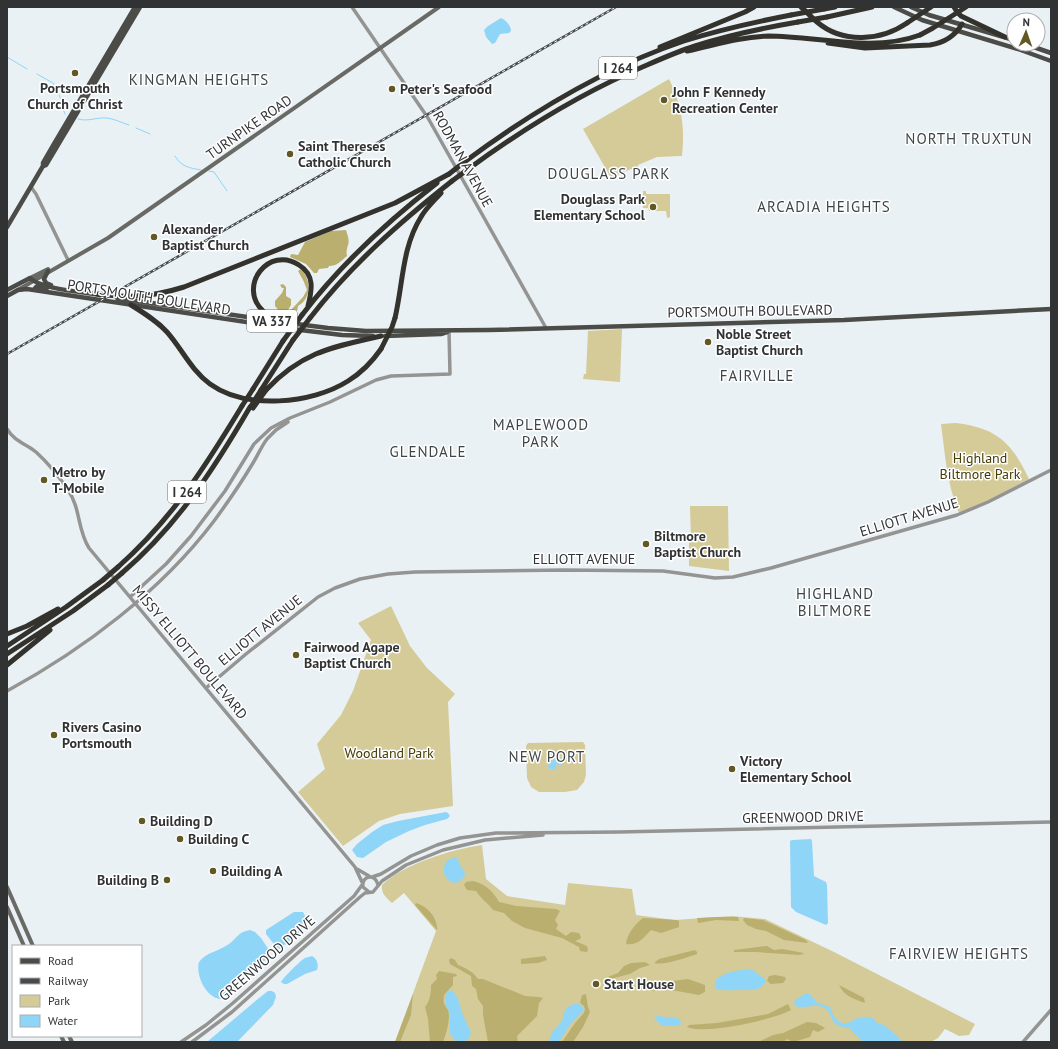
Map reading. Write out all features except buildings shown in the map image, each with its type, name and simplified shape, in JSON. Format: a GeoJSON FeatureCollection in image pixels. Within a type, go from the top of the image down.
{"type":"FeatureCollection","features":[{"type":"Feature","properties":{"kind":"highway"},"geometry":{"type":"LineString","coordinates":[[618,68],[654,50],[754,7]]}},
{"type":"Feature","properties":{"kind":"highway"},"geometry":{"type":"LineString","coordinates":[[802,7],[822,26],[834,32],[862,38],[880,36],[895,31],[930,7]]}},
{"type":"Feature","properties":{"kind":"highway","name":"I 264"},"geometry":{"type":"LineString","coordinates":[[7,646],[103,580],[155,530],[188,491],[202,471],[283,341],[307,309],[348,262],[379,232],[463,163],[548,106],[618,68],[662,49],[744,24],[835,7]]}},
{"type":"Feature","properties":{"kind":"highway","name":"I 264"},"geometry":{"type":"LineString","coordinates":[[7,654],[73,611],[108,585],[157,540],[184,509],[215,466],[293,340],[310,318],[349,272],[379,242],[408,216],[452,181],[522,131],[583,95],[612,79],[676,52],[736,34],[872,7]]}},
{"type":"Feature","properties":{"kind":"highway"},"geometry":{"type":"LineString","coordinates":[[954,7],[962,16],[1005,38]]}},
{"type":"Feature","properties":{"kind":"highway"},"geometry":{"type":"LineString","coordinates":[[676,52],[685,52],[743,38],[769,36],[856,43],[879,43],[904,40],[933,28],[966,7]]}},
{"type":"Feature","properties":{"kind":"highway"},"geometry":{"type":"LineString","coordinates":[[807,38],[848,47],[912,47],[934,45],[950,38],[958,32],[962,24]]}},
{"type":"Feature","properties":{"kind":"highway"},"geometry":{"type":"LineString","coordinates":[[97,294],[148,296],[184,287],[395,203],[449,174]]}},
{"type":"Feature","properties":{"kind":"highway"},"geometry":{"type":"LineString","coordinates":[[131,305],[163,327],[192,367],[209,383],[231,395],[248,399],[294,399],[313,396],[331,390],[356,376],[372,361],[380,349],[392,327],[395,318],[406,254],[412,234],[426,209],[452,181]]}},
{"type":"Feature","properties":{"kind":"highway"},"geometry":{"type":"LineString","coordinates":[[281,322],[263,312],[254,299],[253,289],[255,279],[260,270],[268,264],[280,260],[289,260],[297,263],[306,270],[310,277],[312,287],[307,309]]}},
{"type":"Feature","properties":{"kind":"highway"},"geometry":{"type":"LineString","coordinates":[[263,390],[290,368],[316,353],[347,343],[381,336]]}},
{"type":"Feature","properties":{"kind":"highway"},"geometry":{"type":"LineString","coordinates":[[7,634],[44,617],[86,592]]}},
{"type":"Feature","properties":{"kind":"highway"},"geometry":{"type":"LineString","coordinates":[[7,665],[73,611]]}},
{"type":"Feature","properties":{"kind":"main road"},"geometry":{"type":"LineString","coordinates":[[62,134],[135,7]]}},
{"type":"Feature","properties":{"kind":"main road"},"geometry":{"type":"LineString","coordinates":[[7,227],[43,166],[43,163],[140,7]]}},
{"type":"Feature","properties":{"kind":"main road","name":"TURNPIKE ROAD"},"geometry":{"type":"LineString","coordinates":[[31,280],[108,238],[439,7]]}},
{"type":"Feature","properties":{"kind":"main road"},"geometry":{"type":"LineString","coordinates":[[894,7],[922,20],[1018,49],[1051,61]]}},
{"type":"Feature","properties":{"kind":"main road"},"geometry":{"type":"LineString","coordinates":[[910,7],[1005,38]]}},
{"type":"Feature","properties":{"kind":"main road","name":"TURNPIKE ROAD"},"geometry":{"type":"LineString","coordinates":[[31,280],[59,263],[68,260]]}},
{"type":"Feature","properties":{"kind":"main road"},"geometry":{"type":"LineString","coordinates":[[48,271],[44,277],[45,280],[48,284],[56,288]]}},
{"type":"Feature","properties":{"kind":"main road"},"geometry":{"type":"LineString","coordinates":[[7,290],[31,280]]}},
{"type":"Feature","properties":{"kind":"main road","name":"PORTSMOUTH BOULEVARD"},"geometry":{"type":"LineString","coordinates":[[7,296],[31,280],[63,290],[281,322],[347,330],[449,331],[844,320],[1051,309]]}},
{"type":"Feature","properties":{"kind":"main road"},"geometry":{"type":"LineString","coordinates":[[34,290],[38,287],[63,290]]}},
{"type":"Feature","properties":{"kind":"main road","name":"PORTSMOUTH BOULEVARD"},"geometry":{"type":"LineString","coordinates":[[14,292],[34,290],[319,332],[381,336],[441,334],[449,331]]}},
{"type":"Feature","properties":{"kind":"main road"},"geometry":{"type":"LineString","coordinates":[[7,888],[33,945]]}},
{"type":"Feature","properties":{"kind":"main road"},"geometry":{"type":"LineString","coordinates":[[7,907],[24,945]]}},
{"type":"Feature","properties":{"kind":"street","name":"RODMAN AVENUE"},"geometry":{"type":"LineString","coordinates":[[352,7],[428,118],[546,328]]}},
{"type":"Feature","properties":{"kind":"street"},"geometry":{"type":"LineString","coordinates":[[31,187],[36,194],[68,260]]}},
{"type":"Feature","properties":{"kind":"street"},"geometry":{"type":"LineString","coordinates":[[130,597],[166,564],[195,532],[225,491],[259,438],[277,425],[383,378],[450,374],[449,331]]}},
{"type":"Feature","properties":{"kind":"street"},"geometry":{"type":"LineString","coordinates":[[7,691],[73,651],[102,630],[135,603],[179,562],[202,537],[232,495],[267,439],[282,426],[305,412]]}},
{"type":"Feature","properties":{"kind":"street","name":"MISSY ELLIOTT BOULEVARD"},"geometry":{"type":"LineString","coordinates":[[7,429],[15,439],[38,454],[68,491],[77,507],[81,530],[85,541],[94,554],[355,866],[371,877]]}},
{"type":"Feature","properties":{"kind":"street","name":"ELLIOTT AVENUE"},"geometry":{"type":"LineString","coordinates":[[206,688],[318,597],[335,588],[360,579],[388,574],[415,572],[584,570],[663,571],[715,578],[733,577],[785,564],[957,515],[987,503],[1051,470]]}},
{"type":"Feature","properties":{"kind":"street","name":"GREENWOOD DRIVE"},"geometry":{"type":"LineString","coordinates":[[371,877],[381,874],[397,863],[428,849],[460,838],[500,833],[556,834],[1051,822]]}},
{"type":"Feature","properties":{"kind":"street","name":"GREENWOOD DRIVE"},"geometry":{"type":"LineString","coordinates":[[378,885],[387,877],[406,865],[443,850],[466,843],[490,839],[556,834]]}},
{"type":"Feature","properties":{"kind":"street","name":"MISSY ELLIOTT BOULEVARD"},"geometry":{"type":"LineString","coordinates":[[355,866],[362,883]]}},
{"type":"Feature","properties":{"kind":"street"},"geometry":{"type":"LineString","coordinates":[[371,877],[376,880],[378,885],[375,890],[368,892],[364,890],[362,883],[364,878],[371,877]]}},
{"type":"Feature","properties":{"kind":"street","name":"GREENWOOD DRIVE"},"geometry":{"type":"LineString","coordinates":[[181,1042],[206,1025],[233,1003],[354,896],[362,883]]}},
{"type":"Feature","properties":{"kind":"street","name":"GREENWOOD DRIVE"},"geometry":{"type":"LineString","coordinates":[[192,1042],[232,1012],[360,896],[368,892]]}},
{"type":"Feature","properties":{"kind":"street"},"geometry":{"type":"LineString","coordinates":[[1023,1042],[1051,1010]]}},
{"type":"Feature","properties":{"kind":"green space"},"geometry":{"type":"Polygon","coordinates":[[[669,79],[677,98],[682,117],[682,156],[657,157],[638,165],[638,169],[631,169],[611,178],[583,129],[669,79]]]}},
{"type":"Feature","properties":{"kind":"green space"},"geometry":{"type":"Polygon","coordinates":[[[643,191],[646,191],[646,194],[670,194],[670,217],[667,218],[666,211],[649,211],[648,208],[643,208],[643,191]]]}},
{"type":"Feature","properties":{"kind":"green space"},"geometry":{"type":"Polygon","coordinates":[[[622,329],[620,382],[583,379],[584,374],[586,374],[588,331],[622,329]]]}},
{"type":"Feature","properties":{"kind":"green space","name":"Highland Biltmore Park"},"geometry":{"type":"Polygon","coordinates":[[[956,423],[982,429],[993,433],[1002,439],[1023,466],[1029,479],[987,501],[959,513],[949,480],[941,424],[956,423]]]}},
{"type":"Feature","properties":{"kind":"green space"},"geometry":{"type":"Polygon","coordinates":[[[690,506],[728,506],[729,571],[689,566],[689,541],[691,541],[690,506]]]}},
{"type":"Feature","properties":{"kind":"green space","name":"Woodland Park"},"geometry":{"type":"Polygon","coordinates":[[[391,606],[410,646],[427,668],[455,694],[448,702],[453,806],[400,814],[379,821],[343,846],[298,792],[325,769],[317,744],[341,715],[353,691],[371,640],[358,623],[391,606]]]}},
{"type":"Feature","properties":{"kind":"green space"},"geometry":{"type":"Polygon","coordinates":[[[583,742],[585,745],[586,775],[584,782],[577,790],[565,792],[539,792],[531,787],[527,778],[526,746],[528,743],[583,742]]]}},
{"type":"Feature","properties":{"kind":"green space"},"geometry":{"type":"Polygon","coordinates":[[[482,845],[486,879],[507,896],[565,905],[568,883],[632,889],[636,915],[675,920],[732,916],[765,919],[834,952],[975,1024],[969,1035],[959,1036],[945,1029],[938,1038],[931,1042],[395,1042],[436,931],[404,893],[392,903],[383,893],[382,885],[402,870],[415,864],[457,850],[482,845]]]}},
{"type":"Feature","properties":{"kind":"shaded area"},"geometry":{"type":"Polygon","coordinates":[[[346,230],[349,241],[347,256],[337,264],[329,266],[328,268],[319,269],[317,273],[314,273],[306,264],[290,257],[291,254],[298,255],[305,242],[331,231],[346,230]]]}},
{"type":"Feature","properties":{"kind":"shaded area"},"geometry":{"type":"Polygon","coordinates":[[[301,269],[307,278],[308,294],[303,303],[298,306],[296,312],[291,316],[289,314],[290,311],[303,297],[307,290],[298,271],[301,269]]]}},
{"type":"Feature","properties":{"kind":"shaded area"},"geometry":{"type":"Polygon","coordinates":[[[283,284],[286,287],[286,296],[291,299],[291,305],[288,310],[279,311],[275,306],[275,301],[282,293],[284,288],[280,285],[283,284]]]}},
{"type":"Feature","properties":{"kind":"shaded area"},"geometry":{"type":"Polygon","coordinates":[[[473,881],[488,888],[499,902],[516,906],[556,909],[560,911],[555,920],[558,925],[556,929],[566,936],[571,932],[579,933],[581,937],[580,939],[575,941],[587,946],[587,952],[580,951],[579,947],[562,938],[525,928],[512,921],[504,913],[493,910],[476,891],[467,890],[464,885],[466,882],[473,881]]]}},
{"type":"Feature","properties":{"kind":"shaded area"},"geometry":{"type":"Polygon","coordinates":[[[416,903],[431,913],[436,921],[437,930],[415,905],[416,903]]]}},
{"type":"Feature","properties":{"kind":"shaded area"},"geometry":{"type":"Polygon","coordinates":[[[738,917],[739,921],[716,920],[698,923],[697,918],[738,917]]]}},
{"type":"Feature","properties":{"kind":"shaded area"},"geometry":{"type":"Polygon","coordinates":[[[643,918],[677,920],[679,921],[679,927],[661,933],[651,930],[637,943],[626,944],[632,930],[643,918]]]}},
{"type":"Feature","properties":{"kind":"shaded area"},"geometry":{"type":"Polygon","coordinates":[[[744,918],[763,920],[806,940],[808,943],[784,940],[766,931],[747,925],[743,920],[744,918]]]}},
{"type":"Feature","properties":{"kind":"shaded area"},"geometry":{"type":"Polygon","coordinates":[[[767,946],[774,950],[782,949],[804,953],[799,955],[734,952],[734,950],[767,946]]]}},
{"type":"Feature","properties":{"kind":"shaded area"},"geometry":{"type":"Polygon","coordinates":[[[695,950],[697,954],[688,957],[658,964],[654,963],[659,959],[695,950]]]}},
{"type":"Feature","properties":{"kind":"shaded area"},"geometry":{"type":"Polygon","coordinates":[[[545,956],[547,960],[538,963],[521,964],[521,959],[545,956]]]}},
{"type":"Feature","properties":{"kind":"shaded area"},"geometry":{"type":"Polygon","coordinates":[[[451,958],[455,960],[458,965],[473,973],[478,979],[483,979],[525,996],[543,998],[539,1003],[537,1016],[517,1036],[518,1042],[488,1042],[483,1015],[483,1006],[478,999],[476,989],[472,986],[471,976],[450,964],[449,960],[451,958]]]}},
{"type":"Feature","properties":{"kind":"shaded area"},"geometry":{"type":"Polygon","coordinates":[[[645,962],[650,965],[640,968],[630,974],[606,980],[605,978],[618,973],[624,966],[631,963],[645,962]]]}},
{"type":"Feature","properties":{"kind":"shaded area"},"geometry":{"type":"Polygon","coordinates":[[[439,971],[456,974],[457,976],[453,977],[453,985],[444,995],[444,1002],[449,1013],[449,1022],[443,1042],[430,1042],[428,1019],[425,1007],[430,997],[431,985],[437,979],[436,975],[439,971]]]}},
{"type":"Feature","properties":{"kind":"shaded area"},"geometry":{"type":"Polygon","coordinates":[[[775,975],[785,977],[786,979],[783,983],[771,984],[767,981],[769,976],[775,975]]]}},
{"type":"Feature","properties":{"kind":"shaded area"},"geometry":{"type":"Polygon","coordinates":[[[688,979],[705,985],[705,992],[699,995],[666,989],[651,991],[641,988],[650,984],[688,979]]]}},
{"type":"Feature","properties":{"kind":"shaded area"},"geometry":{"type":"Polygon","coordinates":[[[839,985],[864,998],[865,1003],[844,992],[839,985]]]}},
{"type":"Feature","properties":{"kind":"shaded area"},"geometry":{"type":"Polygon","coordinates":[[[413,994],[411,1015],[400,1042],[395,1042],[413,994]]]}},
{"type":"Feature","properties":{"kind":"shaded area"},"geometry":{"type":"Polygon","coordinates":[[[586,994],[590,1012],[583,1027],[573,1042],[562,1042],[585,1010],[584,1006],[580,1003],[582,995],[586,994]]]}},
{"type":"Feature","properties":{"kind":"shaded area"},"geometry":{"type":"Polygon","coordinates":[[[788,1004],[791,1010],[755,1022],[723,1028],[696,1029],[687,1027],[689,1025],[717,1023],[768,1014],[788,1004]]]}},
{"type":"Feature","properties":{"kind":"shaded area"},"geometry":{"type":"Polygon","coordinates":[[[807,1022],[816,1023],[825,1028],[818,1032],[813,1030],[810,1037],[793,1042],[787,1039],[783,1042],[758,1042],[773,1035],[783,1033],[807,1022]]]}},
{"type":"Feature","properties":{"kind":"water"},"geometry":{"type":"Polygon","coordinates":[[[501,18],[508,23],[511,31],[509,33],[500,34],[495,43],[492,44],[486,37],[484,30],[501,18]]]}},
{"type":"Feature","properties":{"kind":"water"},"geometry":{"type":"Polygon","coordinates":[[[553,754],[559,754],[559,757],[564,762],[560,766],[557,764],[556,769],[550,769],[548,768],[549,762],[554,761],[553,754]]]}},
{"type":"Feature","properties":{"kind":"water"},"geometry":{"type":"Polygon","coordinates":[[[446,812],[450,816],[447,819],[409,831],[386,842],[363,858],[357,857],[352,850],[357,844],[383,825],[446,812]]]}},
{"type":"Feature","properties":{"kind":"water"},"geometry":{"type":"Polygon","coordinates":[[[811,839],[814,876],[826,882],[827,885],[828,923],[826,925],[796,912],[791,907],[790,841],[811,839]]]}},
{"type":"Feature","properties":{"kind":"water"},"geometry":{"type":"Polygon","coordinates":[[[455,857],[458,859],[459,864],[465,873],[462,879],[454,883],[447,878],[444,870],[448,860],[455,857]]]}},
{"type":"Feature","properties":{"kind":"water"},"geometry":{"type":"Polygon","coordinates":[[[294,912],[303,912],[306,924],[294,938],[279,949],[266,934],[266,930],[294,912]]]}},
{"type":"Feature","properties":{"kind":"water"},"geometry":{"type":"Polygon","coordinates":[[[250,930],[255,932],[261,938],[269,950],[267,959],[244,977],[224,999],[218,999],[212,996],[201,980],[198,967],[199,962],[205,956],[229,944],[240,933],[250,930]]]}},
{"type":"Feature","properties":{"kind":"water"},"geometry":{"type":"Polygon","coordinates":[[[312,956],[317,962],[317,970],[305,974],[287,984],[281,982],[303,959],[312,956]]]}},
{"type":"Feature","properties":{"kind":"water"},"geometry":{"type":"Polygon","coordinates":[[[751,969],[765,979],[766,981],[764,985],[757,989],[750,990],[716,989],[715,984],[717,979],[721,976],[727,973],[751,969]]]}},
{"type":"Feature","properties":{"kind":"water"},"geometry":{"type":"Polygon","coordinates":[[[451,990],[458,998],[471,1033],[469,1038],[464,1041],[457,1042],[450,1034],[450,1013],[446,1006],[445,996],[448,991],[451,990]]]}},
{"type":"Feature","properties":{"kind":"water"},"geometry":{"type":"Polygon","coordinates":[[[268,991],[275,993],[276,997],[273,1005],[237,1042],[207,1042],[259,998],[268,991]]]}},
{"type":"Feature","properties":{"kind":"water"},"geometry":{"type":"Polygon","coordinates":[[[806,993],[810,994],[816,1002],[830,1007],[835,1018],[842,1023],[845,1024],[861,1017],[873,1018],[877,1023],[888,1028],[903,1042],[863,1042],[849,1028],[835,1024],[828,1011],[823,1007],[795,1006],[794,1001],[806,993]]]}},
{"type":"Feature","properties":{"kind":"water"},"geometry":{"type":"Polygon","coordinates":[[[574,1004],[579,1004],[583,1007],[583,1011],[569,1026],[559,1042],[549,1042],[552,1032],[562,1021],[565,1010],[574,1004]]]}},
{"type":"Feature","properties":{"kind":"water"},"geometry":{"type":"Polygon","coordinates":[[[657,1016],[677,1018],[681,1021],[681,1023],[678,1026],[662,1026],[654,1018],[657,1016]]]}},
{"type":"Feature","properties":{"kind":"waterway"},"geometry":{"type":"LineString","coordinates":[[7,57],[27,69]]}},
{"type":"Feature","properties":{"kind":"waterway"},"geometry":{"type":"LineString","coordinates":[[37,74],[53,83],[63,103],[65,114]]}},
{"type":"Feature","properties":{"kind":"waterway"},"geometry":{"type":"LineString","coordinates":[[78,119],[85,120],[107,118],[129,125]]}},
{"type":"Feature","properties":{"kind":"waterway"},"geometry":{"type":"LineString","coordinates":[[136,128],[150,134]]}},
{"type":"Feature","properties":{"kind":"waterway"},"geometry":{"type":"LineString","coordinates":[[175,156],[183,165],[201,170]]}},
{"type":"Feature","properties":{"kind":"waterway"},"geometry":{"type":"LineString","coordinates":[[209,171],[214,172],[227,191]]}},
{"type":"Feature","properties":{"kind":"railway"},"geometry":{"type":"LineString","coordinates":[[7,354],[616,7]]}},
{"type":"Feature","properties":{"kind":"place","name":"Portsmouth Church of Christ"},"geometry":{"type":"Point","coordinates":[75,73]}},
{"type":"Feature","properties":{"kind":"place","name":"Peter's Seafood"},"geometry":{"type":"Point","coordinates":[392,89]}},
{"type":"Feature","properties":{"kind":"place","name":"John F Kennedy Recreation Center"},"geometry":{"type":"Point","coordinates":[664,100]}},
{"type":"Feature","properties":{"kind":"place","name":"Saint Thereses Catholic Church"},"geometry":{"type":"Point","coordinates":[290,154]}},
{"type":"Feature","properties":{"kind":"place","name":"Douglass Park Elementary School"},"geometry":{"type":"Point","coordinates":[653,207]}},
{"type":"Feature","properties":{"kind":"place","name":"Alexander Baptist Church"},"geometry":{"type":"Point","coordinates":[154,237]}},
{"type":"Feature","properties":{"kind":"place","name":"Noble Street Baptist Church"},"geometry":{"type":"Point","coordinates":[708,342]}},
{"type":"Feature","properties":{"kind":"place","name":"Metro by T-Mobile"},"geometry":{"type":"Point","coordinates":[44,480]}},
{"type":"Feature","properties":{"kind":"place","name":"Biltmore Baptist Church"},"geometry":{"type":"Point","coordinates":[646,544]}},
{"type":"Feature","properties":{"kind":"place","name":"Fairwood Agape Baptist Church"},"geometry":{"type":"Point","coordinates":[296,655]}},
{"type":"Feature","properties":{"kind":"place","name":"Rivers Casino Portsmouth"},"geometry":{"type":"Point","coordinates":[54,735]}},
{"type":"Feature","properties":{"kind":"place","name":"Victory Elementary School"},"geometry":{"type":"Point","coordinates":[732,769]}},
{"type":"Feature","properties":{"kind":"place","name":"Building D"},"geometry":{"type":"Point","coordinates":[142,821]}},
{"type":"Feature","properties":{"kind":"place","name":"Building C"},"geometry":{"type":"Point","coordinates":[180,839]}},
{"type":"Feature","properties":{"kind":"place","name":"Building A"},"geometry":{"type":"Point","coordinates":[213,871]}},
{"type":"Feature","properties":{"kind":"place","name":"Building B"},"geometry":{"type":"Point","coordinates":[167,880]}},
{"type":"Feature","properties":{"kind":"place","name":"Start House"},"geometry":{"type":"Point","coordinates":[596,984]}},
{"type":"Feature","properties":{"kind":"district","name":"KINGMAN HEIGHTS"},"geometry":{"type":"Point","coordinates":[199,79]}},
{"type":"Feature","properties":{"kind":"district","name":"NORTH TRUXTUN"},"geometry":{"type":"Point","coordinates":[969,138]}},
{"type":"Feature","properties":{"kind":"district","name":"DOUGLASS PARK"},"geometry":{"type":"Point","coordinates":[609,173]}},
{"type":"Feature","properties":{"kind":"district","name":"ARCADIA HEIGHTS"},"geometry":{"type":"Point","coordinates":[824,206]}},
{"type":"Feature","properties":{"kind":"district","name":"FAIRVILLE"},"geometry":{"type":"Point","coordinates":[757,375]}},
{"type":"Feature","properties":{"kind":"district","name":"MAPLEWOOD PARK"},"geometry":{"type":"Point","coordinates":[541,432]}},
{"type":"Feature","properties":{"kind":"district","name":"GLENDALE"},"geometry":{"type":"Point","coordinates":[428,451]}},
{"type":"Feature","properties":{"kind":"district","name":"HIGHLAND BILTMORE"},"geometry":{"type":"Point","coordinates":[835,602]}},
{"type":"Feature","properties":{"kind":"district","name":"NEW PORT"},"geometry":{"type":"Point","coordinates":[547,756]}},
{"type":"Feature","properties":{"kind":"district","name":"FAIRVIEW HEIGHTS"},"geometry":{"type":"Point","coordinates":[959,953]}}]}
